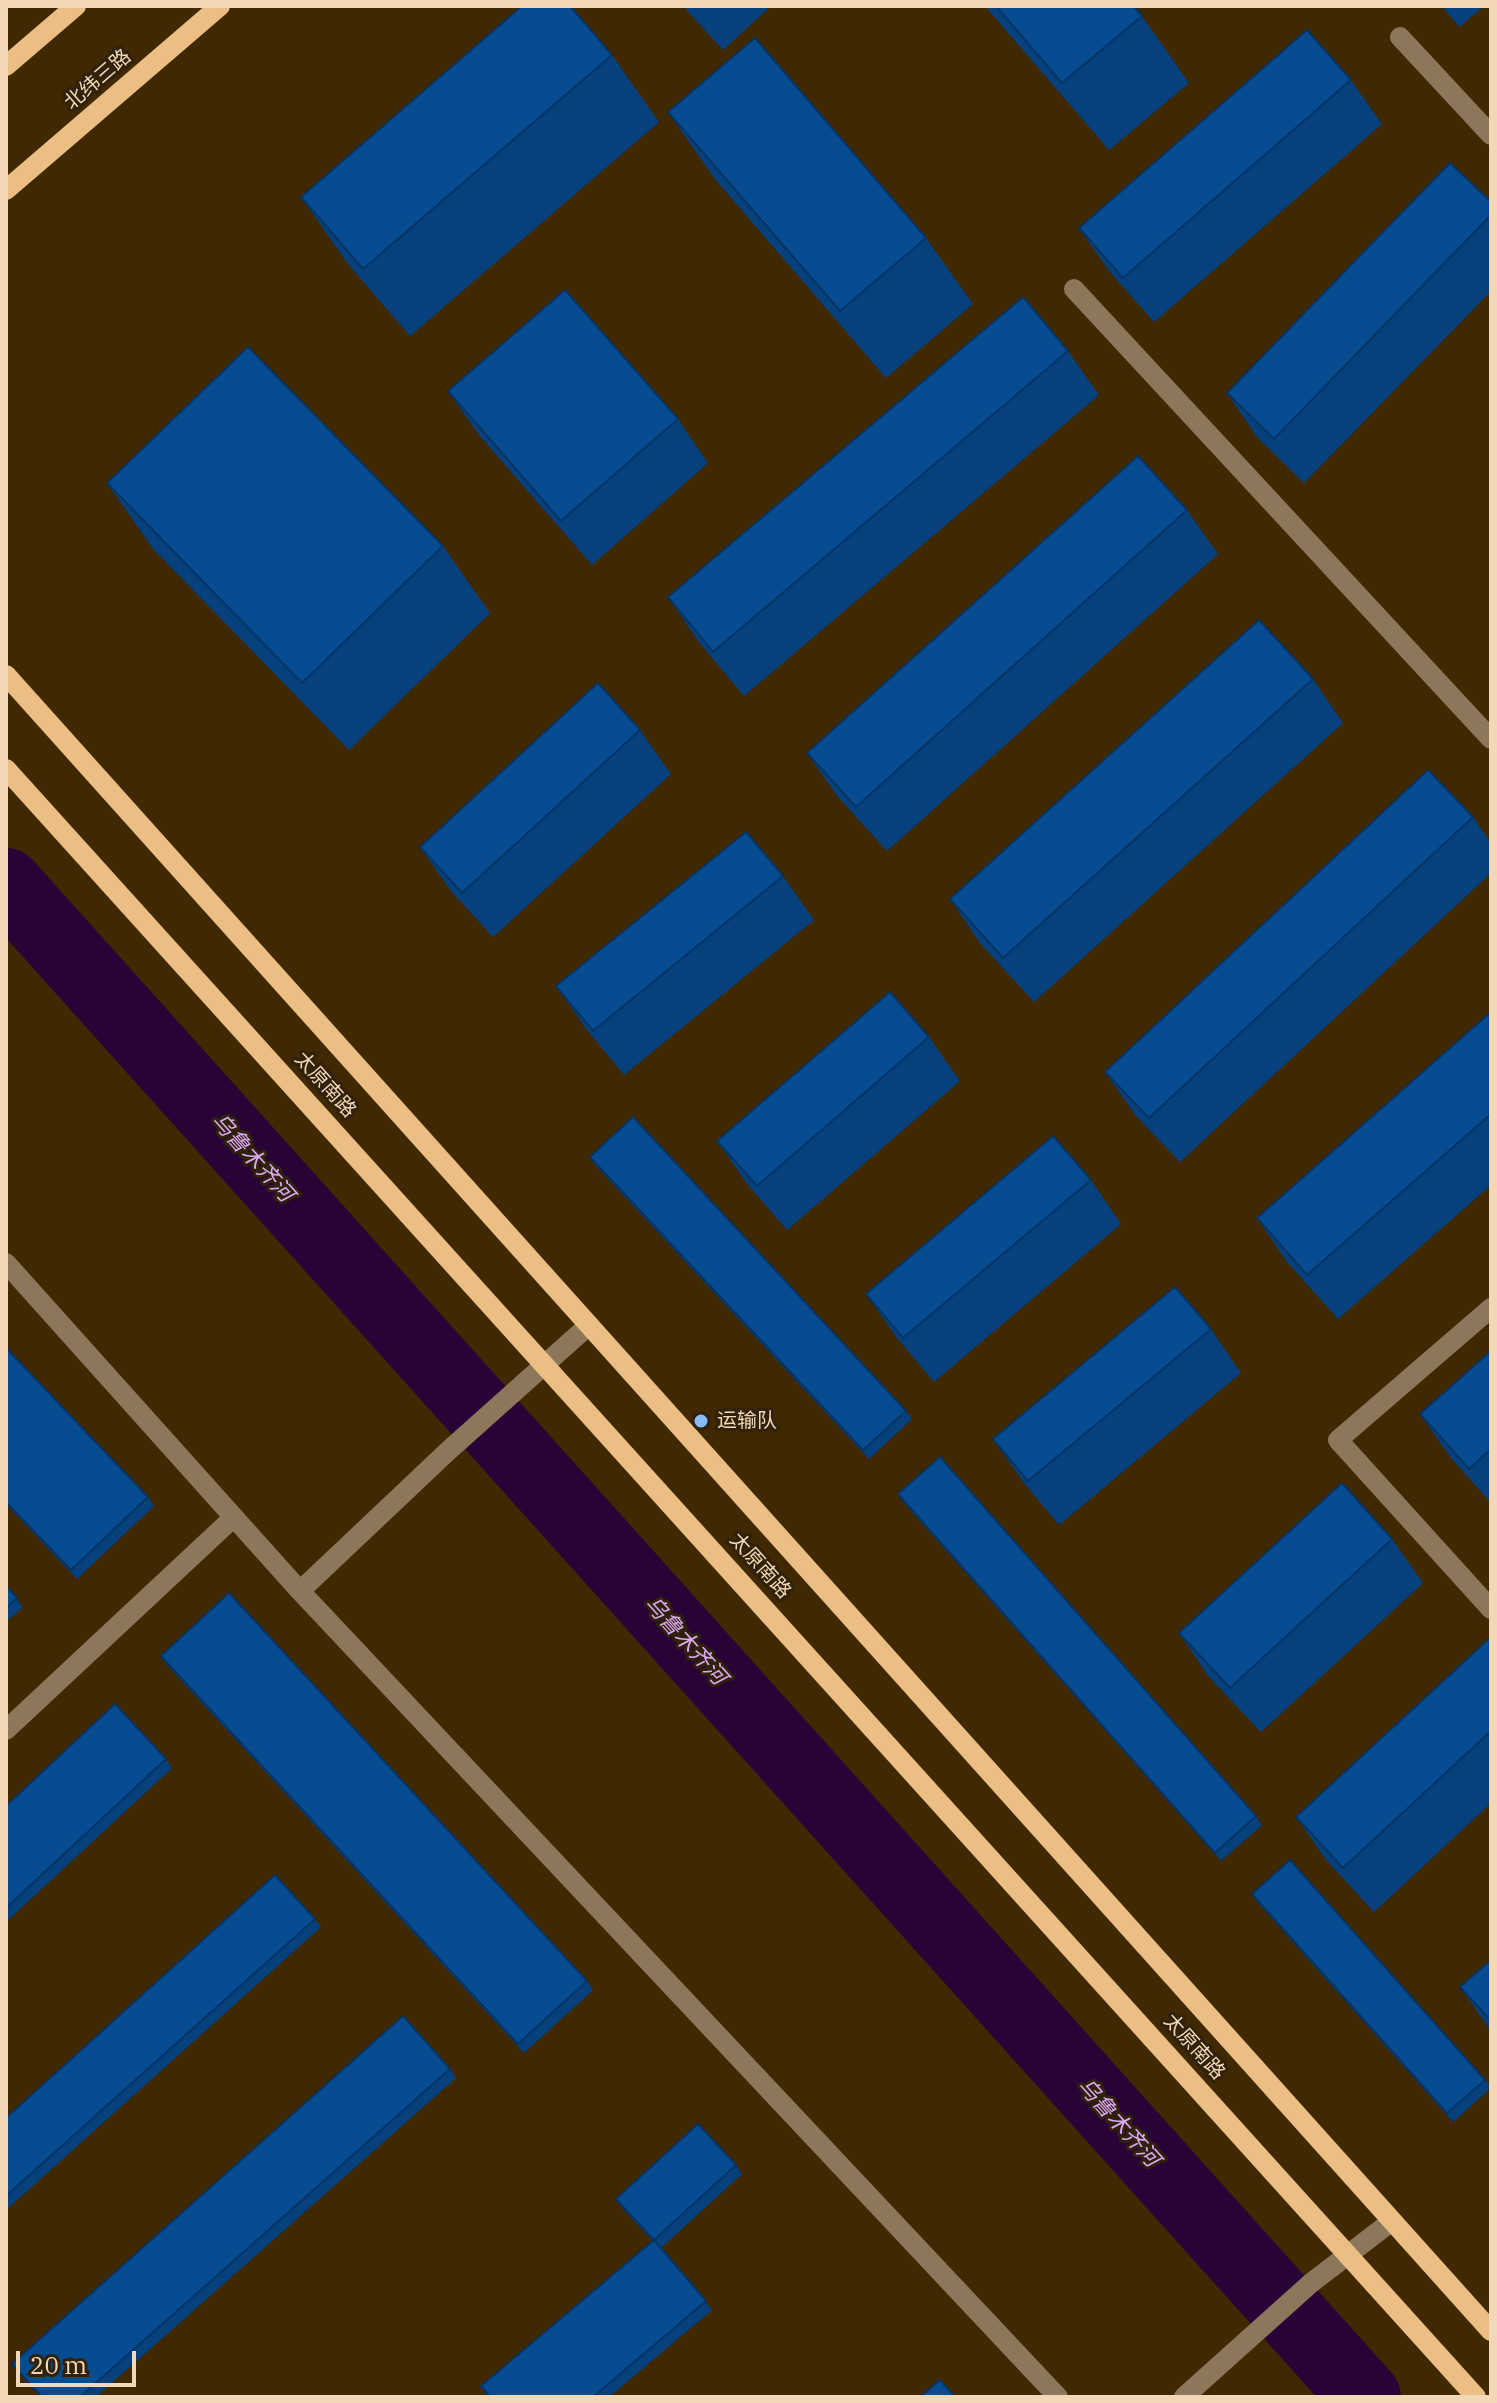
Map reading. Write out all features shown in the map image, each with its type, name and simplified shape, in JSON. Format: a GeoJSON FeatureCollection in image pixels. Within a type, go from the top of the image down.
{"type":"FeatureCollection","features":[{"type":"Feature","properties":{"kind":"main road"},"geometry":{"type":"LineString","coordinates":[[6,66],[76,6]]}},
{"type":"Feature","properties":{"kind":"main road","name":"北纬三路"},"geometry":{"type":"LineString","coordinates":[[6,190],[220,6]]}},
{"type":"Feature","properties":{"kind":"main road"},"geometry":{"type":"LineString","coordinates":[[6,675],[1491,2331]]}},
{"type":"Feature","properties":{"kind":"main road","name":"太原南路"},"geometry":{"type":"LineString","coordinates":[[6,769],[1476,2397]]}},
{"type":"Feature","properties":{"kind":"street"},"geometry":{"type":"LineString","coordinates":[[1400,37],[1491,135]]}},
{"type":"Feature","properties":{"kind":"street"},"geometry":{"type":"LineString","coordinates":[[1074,289],[1491,739]]}},
{"type":"Feature","properties":{"kind":"street"},"geometry":{"type":"LineString","coordinates":[[6,1263],[300,1591],[1058,2397]]}},
{"type":"Feature","properties":{"kind":"street"},"geometry":{"type":"LineString","coordinates":[[1491,1308],[1338,1440],[1491,1609]]}},
{"type":"Feature","properties":{"kind":"street"},"geometry":{"type":"LineString","coordinates":[[300,1591],[448,1451],[589,1325]]}},
{"type":"Feature","properties":{"kind":"street"},"geometry":{"type":"LineString","coordinates":[[6,1730],[234,1517]]}},
{"type":"Feature","properties":{"kind":"street"},"geometry":{"type":"LineString","coordinates":[[1189,2392],[1311,2283],[1392,2221]]}},
{"type":"Feature","properties":{"kind":"building"},"geometry":{"type":"Polygon","coordinates":[[[522,6],[570,6],[612,55],[363,269],[301,197],[522,6]]]}},
{"type":"Feature","properties":{"kind":"building"},"geometry":{"type":"Polygon","coordinates":[[[996,6],[1133,6],[1142,16],[1062,83],[996,6]]]}},
{"type":"Feature","properties":{"kind":"building"},"geometry":{"type":"Polygon","coordinates":[[[1307,30],[1351,80],[1123,278],[1079,228],[1307,30]]]}},
{"type":"Feature","properties":{"kind":"building"},"geometry":{"type":"Polygon","coordinates":[[[755,38],[926,238],[840,311],[668,112],[755,38]]]}},
{"type":"Feature","properties":{"kind":"building"},"geometry":{"type":"Polygon","coordinates":[[[1450,163],[1491,202],[1491,215],[1274,439],[1227,393],[1450,163]]]}},
{"type":"Feature","properties":{"kind":"building"},"geometry":{"type":"Polygon","coordinates":[[[565,290],[678,419],[561,521],[448,391],[565,290]]]}},
{"type":"Feature","properties":{"kind":"building"},"geometry":{"type":"Polygon","coordinates":[[[1023,297],[1068,351],[713,652],[668,597],[1023,297]]]}},
{"type":"Feature","properties":{"kind":"building"},"geometry":{"type":"Polygon","coordinates":[[[248,347],[443,546],[302,683],[107,483],[248,347]]]}},
{"type":"Feature","properties":{"kind":"building"},"geometry":{"type":"Polygon","coordinates":[[[1138,456],[1187,510],[856,807],[807,753],[1138,456]]]}},
{"type":"Feature","properties":{"kind":"building"},"geometry":{"type":"Polygon","coordinates":[[[1259,620],[1313,679],[1003,958],[950,899],[1259,620]]]}},
{"type":"Feature","properties":{"kind":"building"},"geometry":{"type":"Polygon","coordinates":[[[598,683],[640,730],[462,893],[420,847],[598,683]]]}},
{"type":"Feature","properties":{"kind":"building"},"geometry":{"type":"Polygon","coordinates":[[[1428,770],[1473,817],[1149,1118],[1105,1072],[1428,770]]]}},
{"type":"Feature","properties":{"kind":"building"},"geometry":{"type":"Polygon","coordinates":[[[746,832],[783,876],[593,1031],[556,986],[746,832]]]}},
{"type":"Feature","properties":{"kind":"building"},"geometry":{"type":"Polygon","coordinates":[[[890,992],[929,1037],[757,1186],[717,1141],[890,992]]]}},
{"type":"Feature","properties":{"kind":"building"},"geometry":{"type":"Polygon","coordinates":[[[1491,1012],[1491,1114],[1307,1275],[1257,1218],[1491,1012]]]}},
{"type":"Feature","properties":{"kind":"building"},"geometry":{"type":"Polygon","coordinates":[[[633,1117],[906,1411],[863,1450],[590,1157],[633,1117]]]}},
{"type":"Feature","properties":{"kind":"building"},"geometry":{"type":"Polygon","coordinates":[[[1053,1136],[1091,1180],[903,1338],[866,1294],[1053,1136]]]}},
{"type":"Feature","properties":{"kind":"building"},"geometry":{"type":"Polygon","coordinates":[[[1175,1287],[1211,1329],[1028,1481],[993,1439],[1175,1287]]]}},
{"type":"Feature","properties":{"kind":"building"},"geometry":{"type":"Polygon","coordinates":[[[6,1348],[148,1497],[71,1570],[6,1502],[6,1348]]]}},
{"type":"Feature","properties":{"kind":"building"},"geometry":{"type":"Polygon","coordinates":[[[1491,1351],[1491,1449],[1469,1469],[1420,1414],[1491,1351]]]}},
{"type":"Feature","properties":{"kind":"building"},"geometry":{"type":"Polygon","coordinates":[[[940,1457],[1256,1816],[1215,1853],[898,1494],[940,1457]]]}},
{"type":"Feature","properties":{"kind":"building"},"geometry":{"type":"Polygon","coordinates":[[[1342,1483],[1392,1539],[1230,1688],[1179,1633],[1342,1483]]]}},
{"type":"Feature","properties":{"kind":"building"},"geometry":{"type":"Polygon","coordinates":[[[6,1586],[17,1598],[6,1608],[6,1586]]]}},
{"type":"Feature","properties":{"kind":"building"},"geometry":{"type":"Polygon","coordinates":[[[229,1593],[587,1981],[518,2044],[161,1656],[229,1593]]]}},
{"type":"Feature","properties":{"kind":"building"},"geometry":{"type":"Polygon","coordinates":[[[1491,1637],[1491,1731],[1343,1868],[1296,1817],[1491,1637]]]}},
{"type":"Feature","properties":{"kind":"building"},"geometry":{"type":"Polygon","coordinates":[[[115,1704],[166,1759],[6,1908],[6,1806],[115,1704]]]}},
{"type":"Feature","properties":{"kind":"building"},"geometry":{"type":"Polygon","coordinates":[[[1290,1860],[1485,2080],[1447,2113],[1252,1894],[1290,1860]]]}},
{"type":"Feature","properties":{"kind":"building"},"geometry":{"type":"Polygon","coordinates":[[[275,1875],[315,1919],[6,2196],[6,2118],[275,1875]]]}},
{"type":"Feature","properties":{"kind":"building"},"geometry":{"type":"Polygon","coordinates":[[[1491,1960],[1491,2021],[1460,1987],[1491,1960]]]}},
{"type":"Feature","properties":{"kind":"building"},"geometry":{"type":"Polygon","coordinates":[[[403,2016],[450,2069],[80,2397],[42,2397],[12,2364],[403,2016]]]}},
{"type":"Feature","properties":{"kind":"building"},"geometry":{"type":"Polygon","coordinates":[[[698,2124],[736,2165],[654,2240],[616,2199],[698,2124]]]}},
{"type":"Feature","properties":{"kind":"building"},"geometry":{"type":"Polygon","coordinates":[[[654,2240],[706,2301],[593,2397],[490,2397],[481,2386],[654,2240]]]}},
{"type":"Feature","properties":{"kind":"building"},"geometry":{"type":"Polygon","coordinates":[[[940,2380],[955,2397],[920,2397],[940,2380]]]}},
{"type":"Feature","properties":{"kind":"waterway","name":"乌鲁木齐河"},"geometry":{"type":"LineString","coordinates":[[6,884],[1365,2397]]}},
{"type":"Feature","properties":{"kind":"place","name":"运输队"},"geometry":{"type":"Point","coordinates":[701,1421]}}]}
